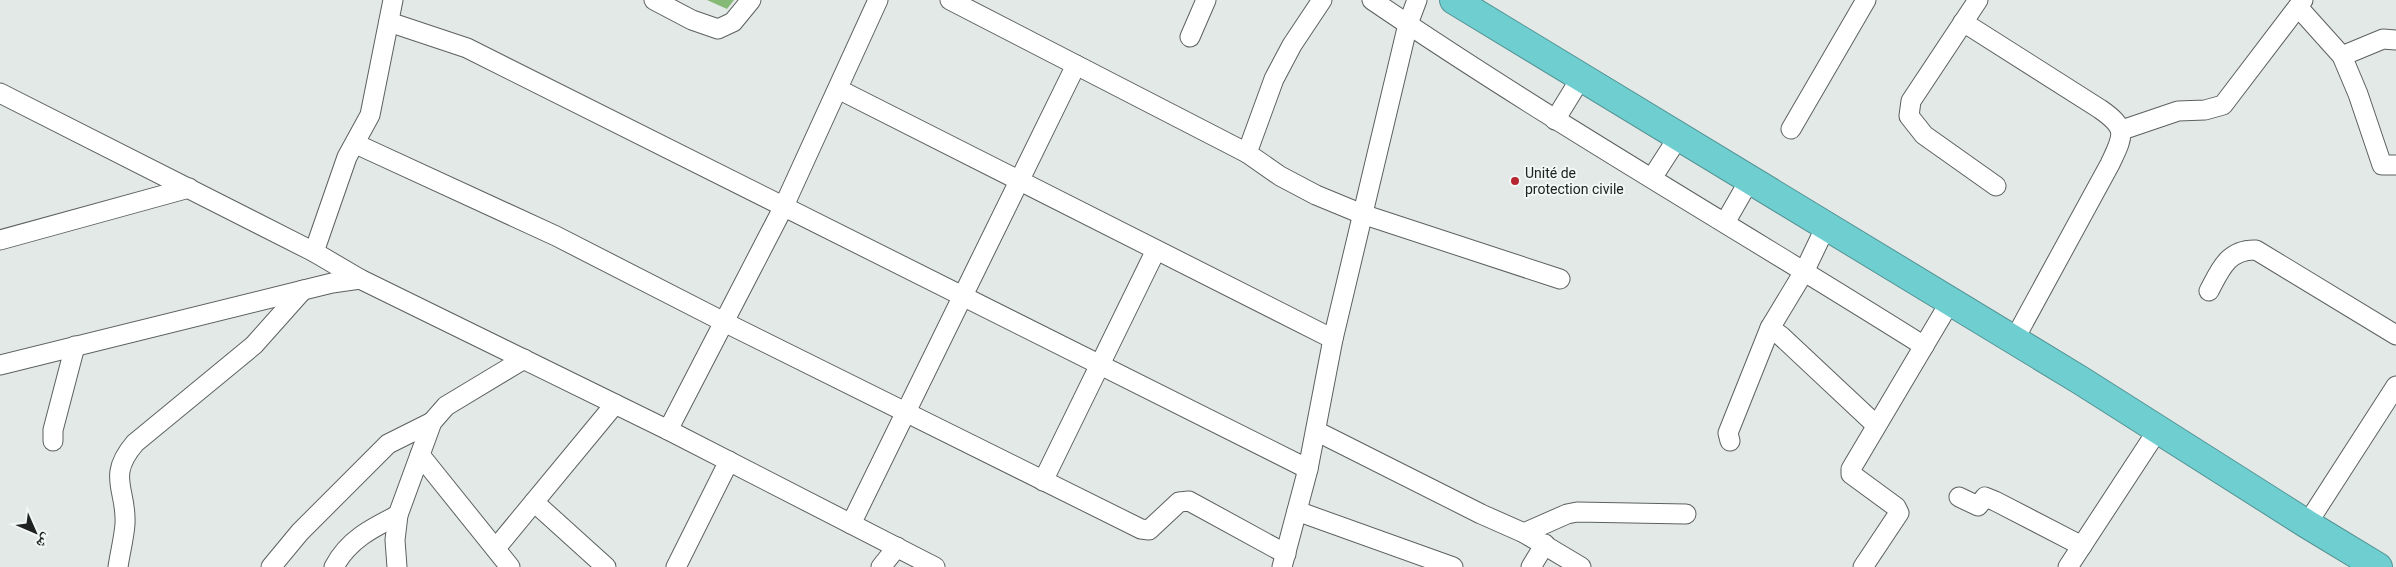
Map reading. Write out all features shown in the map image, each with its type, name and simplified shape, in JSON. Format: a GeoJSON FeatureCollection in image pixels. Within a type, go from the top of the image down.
{"type":"FeatureCollection","features":[{"type":"Feature","properties":{"kind":"highway"},"geometry":{"type":"LineString","coordinates":[[1454,0],[2159,428],[2307,524],[2378,567]]}},
{"type":"Feature","properties":{"kind":"street"},"geometry":{"type":"LineString","coordinates":[[314,252],[348,157],[370,115],[393,0]]}},
{"type":"Feature","properties":{"kind":"street"},"geometry":{"type":"LineString","coordinates":[[654,0],[692,20],[718,29],[733,22],[751,0]]}},
{"type":"Feature","properties":{"kind":"street"},"geometry":{"type":"LineString","coordinates":[[668,430],[783,208],[878,0]]}},
{"type":"Feature","properties":{"kind":"street"},"geometry":{"type":"LineString","coordinates":[[950,0],[1247,153],[1280,176],[1316,195],[1362,214],[1560,279]]}},
{"type":"Feature","properties":{"kind":"street"},"geometry":{"type":"LineString","coordinates":[[1190,37],[1206,0]]}},
{"type":"Feature","properties":{"kind":"street"},"geometry":{"type":"LineString","coordinates":[[1247,153],[1274,79],[1292,45],[1322,0]]}},
{"type":"Feature","properties":{"kind":"street"},"geometry":{"type":"LineString","coordinates":[[1372,0],[1555,120],[1726,221],[1924,346]]}},
{"type":"Feature","properties":{"kind":"street"},"geometry":{"type":"LineString","coordinates":[[356,144],[556,236],[724,322],[1145,531],[1149,530],[1179,502],[1188,501],[1284,560],[1308,469],[1333,339],[1362,214],[1408,24],[1417,0]]}},
{"type":"Feature","properties":{"kind":"street"},"geometry":{"type":"LineString","coordinates":[[1791,129],[1866,0]]}},
{"type":"Feature","properties":{"kind":"street"},"geometry":{"type":"LineString","coordinates":[[1978,0],[1911,101],[1909,116],[1924,135],[1996,186]]}},
{"type":"Feature","properties":{"kind":"street"},"geometry":{"type":"LineString","coordinates":[[2122,130],[2178,111],[2205,110],[2223,105],[2300,3],[2342,56],[2358,94],[2382,165],[2396,165]]}},
{"type":"Feature","properties":{"kind":"street"},"geometry":{"type":"LineString","coordinates":[[388,22],[467,48],[783,208],[1308,469]]}},
{"type":"Feature","properties":{"kind":"street"},"geometry":{"type":"LineString","coordinates":[[1963,22],[2100,109],[2118,122],[2122,130],[2122,137],[2110,164],[2014,340]]}},
{"type":"Feature","properties":{"kind":"street"},"geometry":{"type":"LineString","coordinates":[[2342,56],[2382,39],[2396,40]]}},
{"type":"Feature","properties":{"kind":"street"},"geometry":{"type":"LineString","coordinates":[[851,524],[1076,65]]}},
{"type":"Feature","properties":{"kind":"street"},"geometry":{"type":"LineString","coordinates":[[1555,120],[1582,76]]}},
{"type":"Feature","properties":{"kind":"street"},"geometry":{"type":"LineString","coordinates":[[838,89],[1333,339]]}},
{"type":"Feature","properties":{"kind":"street"},"geometry":{"type":"LineString","coordinates":[[0,93],[314,252],[360,279],[668,430],[936,567]]}},
{"type":"Feature","properties":{"kind":"street"},"geometry":{"type":"LineString","coordinates":[[1652,178],[1680,136]]}},
{"type":"Feature","properties":{"kind":"street"},"geometry":{"type":"LineString","coordinates":[[1726,221],[1750,180]]}},
{"type":"Feature","properties":{"kind":"street"},"geometry":{"type":"LineString","coordinates":[[0,240],[189,188]]}},
{"type":"Feature","properties":{"kind":"street"},"geometry":{"type":"LineString","coordinates":[[1730,441],[1728,433],[1770,328],[1805,270],[1826,226]]}},
{"type":"Feature","properties":{"kind":"street"},"geometry":{"type":"LineString","coordinates":[[1043,481],[1098,365],[1156,250]]}},
{"type":"Feature","properties":{"kind":"street"},"geometry":{"type":"LineString","coordinates":[[2208,291],[2233,254],[2246,250],[2256,250],[2396,335]]}},
{"type":"Feature","properties":{"kind":"street"},"geometry":{"type":"LineString","coordinates":[[0,365],[332,283],[360,279]]}},
{"type":"Feature","properties":{"kind":"street"},"geometry":{"type":"LineString","coordinates":[[118,567],[125,524],[119,473],[129,451],[135,443],[254,345],[303,290]]}},
{"type":"Feature","properties":{"kind":"street"},"geometry":{"type":"LineString","coordinates":[[1863,567],[1899,513],[1896,508],[1851,474],[1856,460],[1876,425],[1950,302]]}},
{"type":"Feature","properties":{"kind":"street"},"geometry":{"type":"LineString","coordinates":[[1770,328],[1781,336],[1876,425]]}},
{"type":"Feature","properties":{"kind":"street"},"geometry":{"type":"LineString","coordinates":[[53,441],[52,430],[75,346]]}},
{"type":"Feature","properties":{"kind":"street"},"geometry":{"type":"LineString","coordinates":[[397,567],[395,540],[398,515],[432,422],[446,406],[524,359]]}},
{"type":"Feature","properties":{"kind":"street"},"geometry":{"type":"LineString","coordinates":[[2307,524],[2396,386]]}},
{"type":"Feature","properties":{"kind":"street"},"geometry":{"type":"LineString","coordinates":[[496,548],[615,404]]}},
{"type":"Feature","properties":{"kind":"street"},"geometry":{"type":"LineString","coordinates":[[271,567],[300,532],[388,444],[432,422]]}},
{"type":"Feature","properties":{"kind":"street"},"geometry":{"type":"LineString","coordinates":[[2068,567],[2159,428]]}},
{"type":"Feature","properties":{"kind":"street"},"geometry":{"type":"LineString","coordinates":[[1316,431],[1481,514],[1524,533],[1581,567]]}},
{"type":"Feature","properties":{"kind":"street"},"geometry":{"type":"LineString","coordinates":[[420,455],[510,567]]}},
{"type":"Feature","properties":{"kind":"street"},"geometry":{"type":"LineString","coordinates":[[676,567],[729,461]]}},
{"type":"Feature","properties":{"kind":"street"},"geometry":{"type":"LineString","coordinates":[[1958,497],[1978,506],[1985,497],[2082,546]]}},
{"type":"Feature","properties":{"kind":"street"},"geometry":{"type":"LineString","coordinates":[[534,502],[606,567]]}},
{"type":"Feature","properties":{"kind":"street"},"geometry":{"type":"LineString","coordinates":[[1297,511],[1453,567]]}},
{"type":"Feature","properties":{"kind":"street"},"geometry":{"type":"LineString","coordinates":[[1524,533],[1567,514],[1577,512],[1686,514]]}},
{"type":"Feature","properties":{"kind":"street"},"geometry":{"type":"LineString","coordinates":[[334,567],[345,551],[362,534],[398,515]]}},
{"type":"Feature","properties":{"kind":"street"},"geometry":{"type":"LineString","coordinates":[[1531,567],[1545,544]]}},
{"type":"Feature","properties":{"kind":"street"},"geometry":{"type":"LineString","coordinates":[[881,567],[896,547]]}},
{"type":"Feature","properties":{"kind":"place","name":"Unité de protection civile"},"geometry":{"type":"Point","coordinates":[1515,181]}}]}
